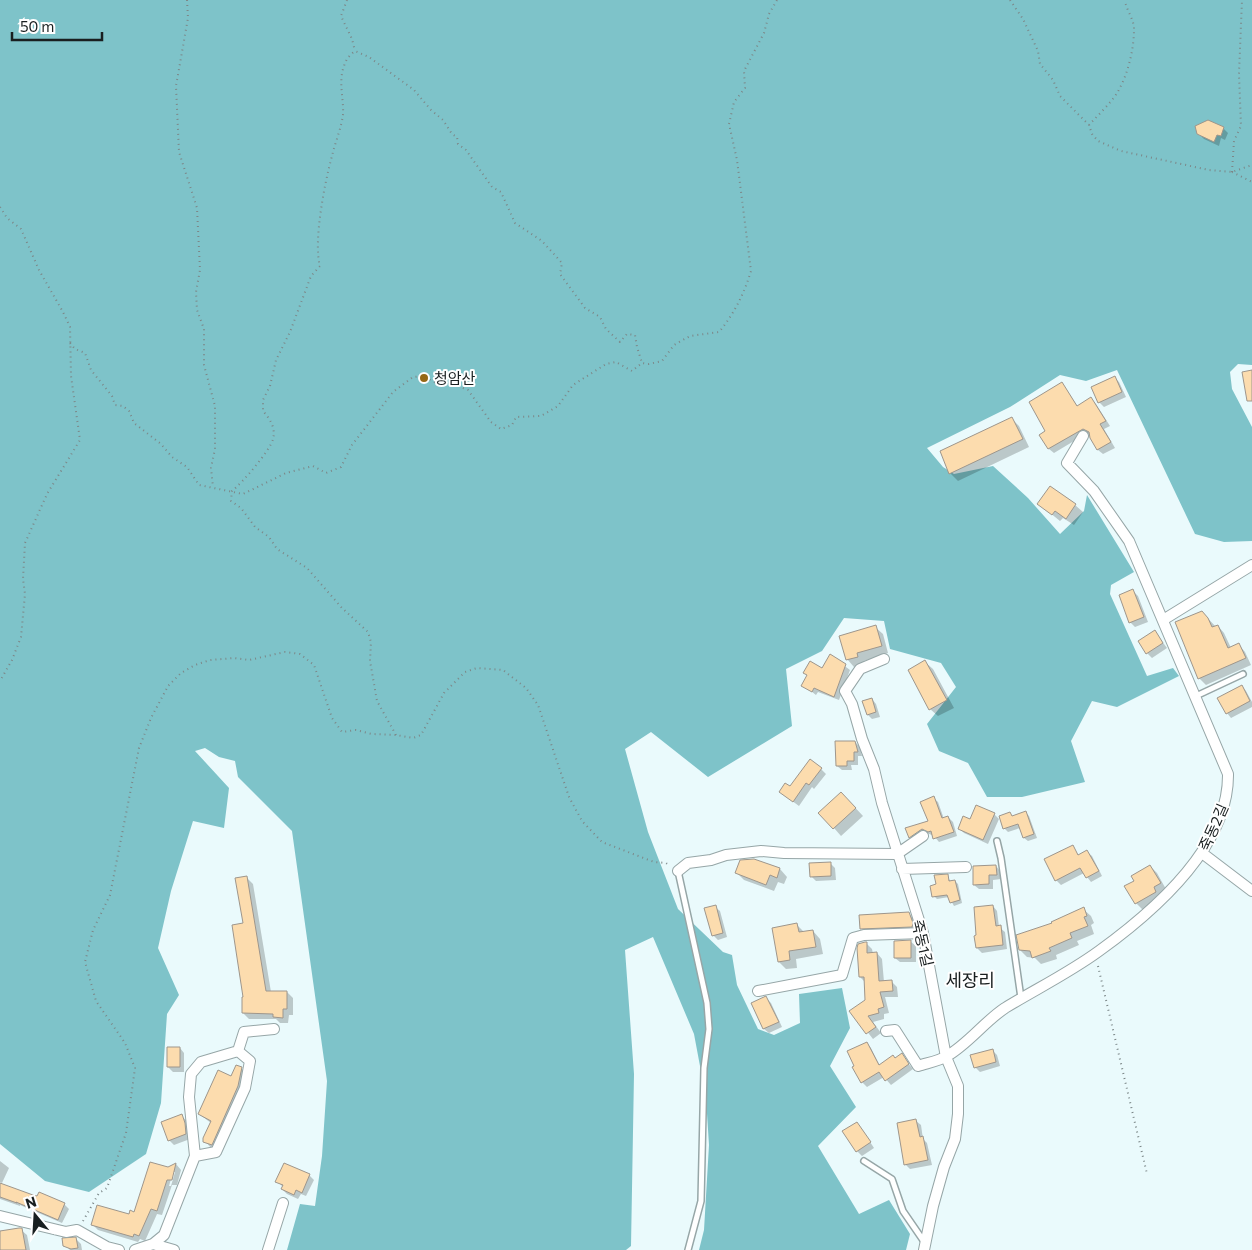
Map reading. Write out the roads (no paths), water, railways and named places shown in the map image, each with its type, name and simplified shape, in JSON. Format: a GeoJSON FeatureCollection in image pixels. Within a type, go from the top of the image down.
{"type":"FeatureCollection","features":[{"type":"Feature","properties":{"kind":"street","name":"죽동2길"},"geometry":{"type":"LineString","coordinates":[[886,1031],[895,1030],[918,1066],[946,1057],[1003,1010],[1095,954],[1173,889],[1202,853],[1219,818],[1228,791],[1228,774],[1129,541],[1094,491],[1067,463],[1083,436]]}},
{"type":"Feature","properties":{"kind":"street"},"geometry":{"type":"LineString","coordinates":[[1163,620],[1252,565]]}},
{"type":"Feature","properties":{"kind":"street","name":"죽동1길"},"geometry":{"type":"LineString","coordinates":[[884,660],[860,668],[845,691],[852,704],[862,739],[874,769],[882,803],[922,933],[946,1057],[958,1086],[958,1114],[955,1138],[936,1198],[924,1247]]}},
{"type":"Feature","properties":{"kind":"street"},"geometry":{"type":"LineString","coordinates":[[678,871],[688,863],[711,860],[726,855],[761,851],[784,854],[897,854],[922,836]]}},
{"type":"Feature","properties":{"kind":"street"},"geometry":{"type":"LineString","coordinates":[[1202,853],[1252,891]]}},
{"type":"Feature","properties":{"kind":"street"},"geometry":{"type":"LineString","coordinates":[[902,869],[966,867]]}},
{"type":"Feature","properties":{"kind":"street"},"geometry":{"type":"LineString","coordinates":[[758,991],[842,975],[853,938],[864,935],[922,933]]}},
{"type":"Feature","properties":{"kind":"street"},"geometry":{"type":"LineString","coordinates":[[238,1051],[244,1032],[274,1029]]}},
{"type":"Feature","properties":{"kind":"street"},"geometry":{"type":"LineString","coordinates":[[196,1156],[216,1152],[245,1088],[250,1061],[238,1051]]}},
{"type":"Feature","properties":{"kind":"street"},"geometry":{"type":"LineString","coordinates":[[135,1250],[154,1244],[164,1235],[196,1156],[189,1097],[190,1074],[201,1062],[238,1051]]}},
{"type":"Feature","properties":{"kind":"street"},"geometry":{"type":"LineString","coordinates":[[268,1250],[283,1203]]}},
{"type":"Feature","properties":{"kind":"street"},"geometry":{"type":"LineString","coordinates":[[0,1216],[66,1232],[77,1230],[107,1248],[119,1250]]}},
{"type":"Feature","properties":{"kind":"street"},"geometry":{"type":"LineString","coordinates":[[154,1244],[174,1250]]}},
{"type":"Feature","properties":{"kind":"lane"},"geometry":{"type":"LineString","coordinates":[[1195,696],[1243,674]]}},
{"type":"Feature","properties":{"kind":"lane"},"geometry":{"type":"LineString","coordinates":[[997,841],[1021,999]]}},
{"type":"Feature","properties":{"kind":"lane"},"geometry":{"type":"LineString","coordinates":[[678,871],[708,1003],[709,1028],[704,1068],[702,1201],[688,1250]]}},
{"type":"Feature","properties":{"kind":"lane"},"geometry":{"type":"LineString","coordinates":[[864,1162],[892,1179],[903,1211],[924,1247]]}},
{"type":"Feature","properties":{"kind":"place","name":"청암산"},"geometry":{"type":"Point","coordinates":[424,378]}},
{"type":"Feature","properties":{"kind":"district","name":"세장리"},"geometry":{"type":"Point","coordinates":[970,980]}}]}
